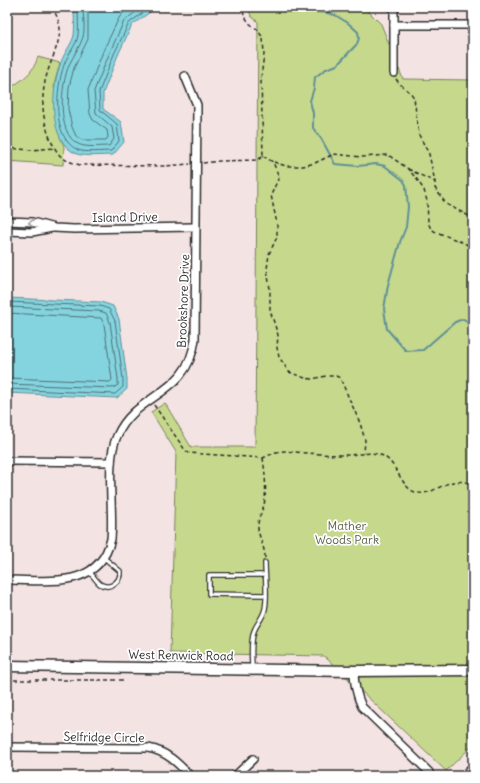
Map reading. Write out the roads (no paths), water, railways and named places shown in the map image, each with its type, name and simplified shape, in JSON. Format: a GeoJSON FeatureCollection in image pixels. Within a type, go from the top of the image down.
{"type":"FeatureCollection","features":[{"type":"Feature","properties":{"kind":"street"},"geometry":{"type":"LineString","coordinates":[[394,7],[394,73]]}},
{"type":"Feature","properties":{"kind":"street"},"geometry":{"type":"LineString","coordinates":[[394,24],[473,25]]}},
{"type":"Feature","properties":{"kind":"street","name":"Brookshore Drive"},"geometry":{"type":"LineString","coordinates":[[7,580],[77,578],[89,572],[104,557],[110,544],[112,532],[111,462],[115,441],[125,422],[134,411],[176,381],[191,358],[195,339],[197,105],[185,76]]}},
{"type":"Feature","properties":{"kind":"street","name":"Island Drive"},"geometry":{"type":"LineString","coordinates":[[7,221],[32,222],[54,228]]}},
{"type":"Feature","properties":{"kind":"street","name":"Island Drive"},"geometry":{"type":"LineString","coordinates":[[7,231],[32,232],[54,228],[195,227]]}},
{"type":"Feature","properties":{"kind":"street"},"geometry":{"type":"LineString","coordinates":[[7,461],[111,462]]}},
{"type":"Feature","properties":{"kind":"street","name":"West Renwick Road"},"geometry":{"type":"LineString","coordinates":[[7,666],[354,671],[473,670]]}},
{"type":"Feature","properties":{"kind":"street"},"geometry":{"type":"LineString","coordinates":[[354,671],[356,694],[362,707],[429,772]]}},
{"type":"Feature","properties":{"kind":"street","name":"Selfridge Circle"},"geometry":{"type":"LineString","coordinates":[[7,747],[148,748],[170,756],[190,776]]}},
{"type":"Feature","properties":{"kind":"street"},"geometry":{"type":"LineString","coordinates":[[234,776],[253,759]]}},
{"type":"Feature","properties":{"kind":"lane"},"geometry":{"type":"LineString","coordinates":[[89,572],[101,584],[108,586],[114,585],[118,580],[120,571],[104,557]]}},
{"type":"Feature","properties":{"kind":"lane"},"geometry":{"type":"LineString","coordinates":[[252,670],[252,644],[254,632],[264,615],[265,608],[265,563]]}},
{"type":"Feature","properties":{"kind":"lane"},"geometry":{"type":"LineString","coordinates":[[265,575],[209,574],[209,594],[265,595]]}},
{"type":"Feature","properties":{"kind":"water"},"geometry":{"type":"Polygon","coordinates":[[[72,7],[166,7],[153,10],[132,25],[103,93],[103,109],[121,122],[124,142],[113,155],[90,156],[77,154],[67,148],[60,138],[56,126],[54,113],[55,85],[61,62],[72,42],[74,35],[74,10],[72,7]]]}},
{"type":"Feature","properties":{"kind":"water"},"geometry":{"type":"Polygon","coordinates":[[[7,298],[101,302],[113,306],[119,319],[127,389],[117,398],[7,393],[7,298]]]}},
{"type":"Feature","properties":{"kind":"waterway"},"geometry":{"type":"LineString","coordinates":[[305,7],[309,12],[323,12],[335,15],[348,23],[358,32],[359,38],[357,44],[337,65],[326,69],[315,77],[314,88],[310,101],[313,113],[313,128],[322,140],[335,164],[358,166],[376,164],[385,166],[403,180],[406,185],[408,207],[406,227],[400,242],[388,285],[384,309],[387,329],[406,351],[423,350],[455,322],[463,319],[473,328]]}},
{"type":"Feature","properties":{"kind":"railway"},"geometry":{"type":"LineString","coordinates":[[457,776],[473,761]]}},
{"type":"Feature","properties":{"kind":"park label","name":"Mather Woods Park"},"geometry":{"type":"Point","coordinates":[347,532]}}]}
